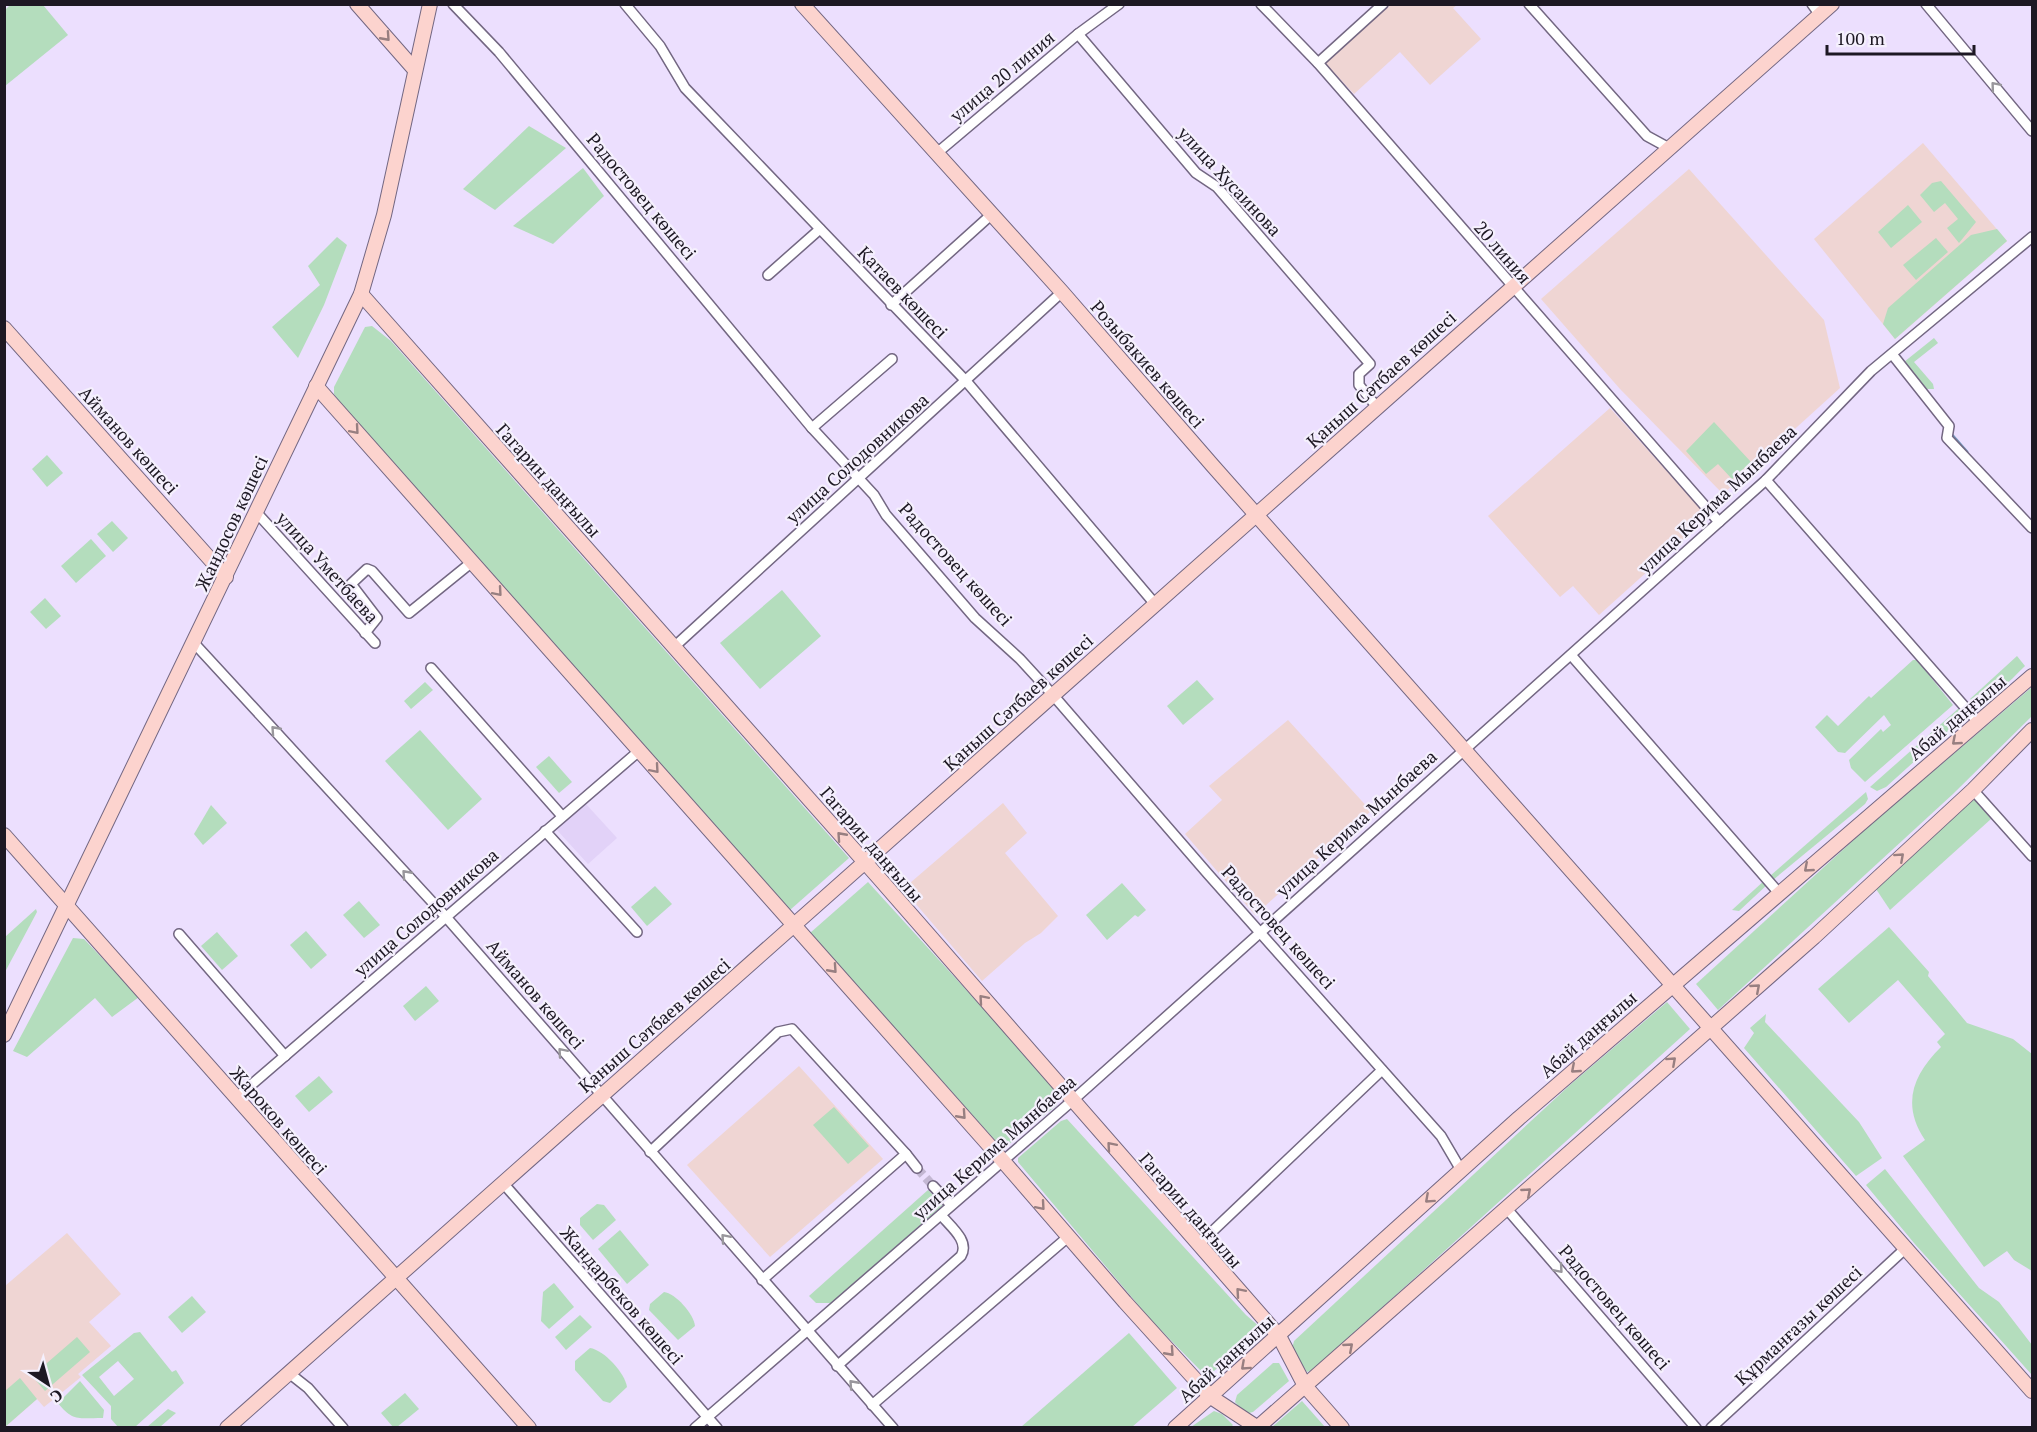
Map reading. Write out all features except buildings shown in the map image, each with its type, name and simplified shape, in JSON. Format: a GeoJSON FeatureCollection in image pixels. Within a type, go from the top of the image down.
{"type":"FeatureCollection","features":[{"type":"Feature","properties":{"kind":"main road"},"geometry":{"type":"LineString","coordinates":[[357,4],[415,70]]}},
{"type":"Feature","properties":{"kind":"main road","name":"Жандосов көшесі"},"geometry":{"type":"LineString","coordinates":[[4,1035],[361,294],[384,214],[430,4]]}},
{"type":"Feature","properties":{"kind":"main road","name":"Розыбакиев көшесі"},"geometry":{"type":"LineString","coordinates":[[802,4],[1062,292],[1673,984]]}},
{"type":"Feature","properties":{"kind":"main road","name":"Қаныш Сәтбаев көшесі"},"geometry":{"type":"LineString","coordinates":[[227,1428],[1669,148],[1816,10],[1832,4]]}},
{"type":"Feature","properties":{"kind":"main road","name":"Гагарин даңғылы"},"geometry":{"type":"LineString","coordinates":[[361,294],[865,862],[1279,1336],[1305,1386],[1342,1428]]}},
{"type":"Feature","properties":{"kind":"main road","name":"Айманов көшесі"},"geometry":{"type":"LineString","coordinates":[[4,328],[226,577]]}},
{"type":"Feature","properties":{"kind":"main road"},"geometry":{"type":"LineString","coordinates":[[316,386],[1211,1396],[1257,1427],[1712,1026],[1973,790],[2032,730]]}},
{"type":"Feature","properties":{"kind":"main road","name":"Абай даңғылы"},"geometry":{"type":"LineString","coordinates":[[1175,1428],[1461,1170],[1673,984],[2032,676]]}},
{"type":"Feature","properties":{"kind":"main road","name":"Жароков көшесі"},"geometry":{"type":"LineString","coordinates":[[4,835],[529,1428]]}},
{"type":"Feature","properties":{"kind":"main road"},"geometry":{"type":"LineString","coordinates":[[1673,984],[2032,1391]]}},
{"type":"Feature","properties":{"kind":"street","name":"Радостовец көшесі"},"geometry":{"type":"LineString","coordinates":[[453,4],[523,81],[812,428],[874,495],[886,515],[975,618],[1020,659],[1053,695],[1259,932],[1441,1136],[1461,1170]]}},
{"type":"Feature","properties":{"kind":"street","name":"Қатаев көшесі"},"geometry":{"type":"LineString","coordinates":[[625,4],[660,45],[685,88],[966,381],[1155,604]]}},
{"type":"Feature","properties":{"kind":"street","name":"улица 20 линия"},"geometry":{"type":"LineString","coordinates":[[938,153],[1078,33],[1119,4]]}},
{"type":"Feature","properties":{"kind":"street","name":"20 линия"},"geometry":{"type":"LineString","coordinates":[[1261,4],[1318,63],[1512,288],[1719,522]]}},
{"type":"Feature","properties":{"kind":"street"},"geometry":{"type":"LineString","coordinates":[[1318,63],[1383,4]]}},
{"type":"Feature","properties":{"kind":"street"},"geometry":{"type":"LineString","coordinates":[[1544,4],[1532,8],[1647,136],[1669,148]]}},
{"type":"Feature","properties":{"kind":"street"},"geometry":{"type":"LineString","coordinates":[[1926,4],[2032,131]]}},
{"type":"Feature","properties":{"kind":"street","name":"улица Хусаинова"},"geometry":{"type":"LineString","coordinates":[[1078,33],[1196,173],[1217,187],[1370,364],[1359,374],[1359,385],[1377,407]]}},
{"type":"Feature","properties":{"kind":"street"},"geometry":{"type":"LineString","coordinates":[[891,305],[992,214]]}},
{"type":"Feature","properties":{"kind":"street"},"geometry":{"type":"LineString","coordinates":[[768,275],[820,229]]}},
{"type":"Feature","properties":{"kind":"street","name":"улица Керима Мынбаева"},"geometry":{"type":"LineString","coordinates":[[695,1428],[1072,1101],[1766,480],[1871,371],[2032,237]]}},
{"type":"Feature","properties":{"kind":"street","name":"улица Солодовникова"},"geometry":{"type":"LineString","coordinates":[[674,647],[1062,292]]}},
{"type":"Feature","properties":{"kind":"street"},"geometry":{"type":"LineString","coordinates":[[1892,354],[1949,426],[1947,438],[2032,528]]}},
{"type":"Feature","properties":{"kind":"street"},"geometry":{"type":"LineString","coordinates":[[812,428],[892,359]]}},
{"type":"Feature","properties":{"kind":"street"},"geometry":{"type":"LineString","coordinates":[[1766,480],[1978,722]]}},
{"type":"Feature","properties":{"kind":"street","name":"улица Уметбаева"},"geometry":{"type":"LineString","coordinates":[[257,513],[375,643]]}},
{"type":"Feature","properties":{"kind":"street"},"geometry":{"type":"LineString","coordinates":[[365,633],[377,618],[351,584],[367,569],[372,571],[409,613],[472,562]]}},
{"type":"Feature","properties":{"kind":"street","name":"Айманов көшесі"},"geometry":{"type":"LineString","coordinates":[[194,643],[446,917],[893,1428]]}},
{"type":"Feature","properties":{"kind":"street"},"geometry":{"type":"LineString","coordinates":[[1571,655],[1779,893]]}},
{"type":"Feature","properties":{"kind":"street"},"geometry":{"type":"LineString","coordinates":[[431,668],[562,816]]}},
{"type":"Feature","properties":{"kind":"street","name":"улица Солодовникова"},"geometry":{"type":"LineString","coordinates":[[236,1098],[639,751]]}},
{"type":"Feature","properties":{"kind":"street"},"geometry":{"type":"LineString","coordinates":[[1973,790],[2032,856]]}},
{"type":"Feature","properties":{"kind":"street"},"geometry":{"type":"LineString","coordinates":[[544,831],[637,932]]}},
{"type":"Feature","properties":{"kind":"street"},"geometry":{"type":"LineString","coordinates":[[179,934],[285,1056]]}},
{"type":"Feature","properties":{"kind":"street"},"geometry":{"type":"LineString","coordinates":[[650,1152],[778,1032],[792,1029],[917,1168]]}},
{"type":"Feature","properties":{"kind":"street"},"geometry":{"type":"LineString","coordinates":[[1198,1245],[1382,1070]]}},
{"type":"Feature","properties":{"kind":"street"},"geometry":{"type":"LineString","coordinates":[[762,1280],[906,1155]]}},
{"type":"Feature","properties":{"kind":"street","name":"Жандарбеков көшесі"},"geometry":{"type":"LineString","coordinates":[[503,1183],[717,1428]]}},
{"type":"Feature","properties":{"kind":"street"},"geometry":{"type":"LineString","coordinates":[[933,1186],[951,1205]]}},
{"type":"Feature","properties":{"kind":"street","name":"Радостовец көшесі"},"geometry":{"type":"LineString","coordinates":[[1507,1209],[1696,1428]]}},
{"type":"Feature","properties":{"kind":"street"},"geometry":{"type":"LineString","coordinates":[[837,1366],[961,1256],[965,1249],[964,1243],[941,1215]]}},
{"type":"Feature","properties":{"kind":"street"},"geometry":{"type":"LineString","coordinates":[[872,1405],[1068,1237]]}},
{"type":"Feature","properties":{"kind":"street","name":"Құрманғазы көшесі"},"geometry":{"type":"LineString","coordinates":[[1711,1428],[1907,1247]]}},
{"type":"Feature","properties":{"kind":"street"},"geometry":{"type":"LineString","coordinates":[[289,1373],[308,1388],[343,1428]]}},
{"type":"Feature","properties":{"kind":"shaded area"},"geometry":{"type":"Polygon","coordinates":[[[1391,4],[1457,5],[1453,8],[1481,39],[1430,85],[1400,52],[1354,94],[1325,63],[1391,4]]]}},
{"type":"Feature","properties":{"kind":"shaded area"},"geometry":{"type":"Polygon","coordinates":[[[1923,143],[2007,241],[1895,339],[1814,239],[1923,143]]]}},
{"type":"Feature","properties":{"kind":"shaded area"},"geometry":{"type":"Polygon","coordinates":[[[1689,169],[1824,320],[1840,388],[1723,494],[1620,389],[1541,299],[1689,169]]]}},
{"type":"Feature","properties":{"kind":"shaded area"},"geometry":{"type":"Polygon","coordinates":[[[1610,408],[1708,517],[1599,615],[1573,586],[1560,597],[1488,516],[1610,408]]]}},
{"type":"Feature","properties":{"kind":"shaded area"},"geometry":{"type":"Polygon","coordinates":[[[1288,720],[1371,811],[1255,915],[1185,834],[1222,800],[1209,786],[1288,720]]]}},
{"type":"Feature","properties":{"kind":"shaded area"},"geometry":{"type":"Polygon","coordinates":[[[585,803],[617,838],[588,864],[557,830],[585,803]]]}},
{"type":"Feature","properties":{"kind":"shaded area"},"geometry":{"type":"Polygon","coordinates":[[[1003,803],[1027,833],[1005,853],[1058,916],[1041,933],[1025,943],[982,981],[903,889],[1003,803]]]}},
{"type":"Feature","properties":{"kind":"shaded area"},"geometry":{"type":"Polygon","coordinates":[[[799,1066],[883,1159],[770,1257],[687,1165],[799,1066]]]}},
{"type":"Feature","properties":{"kind":"shaded area"},"geometry":{"type":"Polygon","coordinates":[[[67,1233],[121,1294],[89,1322],[111,1346],[78,1374],[81,1377],[44,1407],[37,1399],[5,1427],[5,1286],[67,1233]]]}},
{"type":"Feature","properties":{"kind":"green space"},"geometry":{"type":"Polygon","coordinates":[[[11,4],[43,5],[68,35],[5,86],[5,10],[11,4]]]}},
{"type":"Feature","properties":{"kind":"green space"},"geometry":{"type":"Polygon","coordinates":[[[529,126],[566,148],[495,210],[463,189],[529,126]]]}},
{"type":"Feature","properties":{"kind":"green space"},"geometry":{"type":"Polygon","coordinates":[[[583,168],[604,196],[553,244],[513,226],[583,168]]]}},
{"type":"Feature","properties":{"kind":"green space"},"geometry":{"type":"Polygon","coordinates":[[[1941,181],[1976,222],[1959,243],[1947,228],[1958,219],[1945,203],[1934,212],[1920,195],[1932,183],[1941,181]]]}},
{"type":"Feature","properties":{"kind":"green space"},"geometry":{"type":"Polygon","coordinates":[[[1908,205],[1922,222],[1891,248],[1878,232],[1908,205]]]}},
{"type":"Feature","properties":{"kind":"green space"},"geometry":{"type":"Polygon","coordinates":[[[1997,229],[2007,241],[1895,339],[1883,324],[1888,308],[1971,235],[1997,229]]]}},
{"type":"Feature","properties":{"kind":"green space"},"geometry":{"type":"Polygon","coordinates":[[[337,237],[347,245],[324,305],[298,358],[272,327],[320,285],[308,266],[337,237]]]}},
{"type":"Feature","properties":{"kind":"green space"},"geometry":{"type":"Polygon","coordinates":[[[1936,238],[1948,252],[1916,280],[1903,265],[1936,238]]]}},
{"type":"Feature","properties":{"kind":"green space"},"geometry":{"type":"Polygon","coordinates":[[[372,326],[391,341],[849,858],[790,910],[344,408],[334,394],[334,387],[365,327],[372,326]]]}},
{"type":"Feature","properties":{"kind":"green space"},"geometry":{"type":"Polygon","coordinates":[[[1934,338],[1938,343],[1914,362],[1933,384],[1934,389],[1926,389],[1904,362],[1934,338]]]}},
{"type":"Feature","properties":{"kind":"green space"},"geometry":{"type":"Polygon","coordinates":[[[1714,422],[1751,462],[1732,479],[1718,464],[1706,474],[1686,451],[1714,422]]]}},
{"type":"Feature","properties":{"kind":"green space"},"geometry":{"type":"Polygon","coordinates":[[[47,455],[63,473],[47,487],[32,469],[47,455]]]}},
{"type":"Feature","properties":{"kind":"green space"},"geometry":{"type":"Polygon","coordinates":[[[112,521],[128,538],[113,552],[97,534],[112,521]]]}},
{"type":"Feature","properties":{"kind":"green space"},"geometry":{"type":"Polygon","coordinates":[[[91,539],[106,556],[76,583],[61,566],[91,539]]]}},
{"type":"Feature","properties":{"kind":"green space"},"geometry":{"type":"Polygon","coordinates":[[[782,590],[821,636],[760,689],[720,643],[782,590]]]}},
{"type":"Feature","properties":{"kind":"green space"},"geometry":{"type":"Polygon","coordinates":[[[45,598],[61,616],[46,629],[30,612],[45,598]]]}},
{"type":"Feature","properties":{"kind":"green space"},"geometry":{"type":"Polygon","coordinates":[[[2017,656],[2025,666],[1999,691],[1983,700],[1970,699],[2017,656]]]}},
{"type":"Feature","properties":{"kind":"green space"},"geometry":{"type":"Polygon","coordinates":[[[1913,660],[1917,660],[1953,705],[1865,782],[1851,768],[1849,760],[1881,729],[1883,732],[1891,725],[1884,715],[1845,753],[1838,752],[1815,727],[1827,715],[1838,726],[1869,696],[1871,698],[1913,660]]]}},
{"type":"Feature","properties":{"kind":"green space"},"geometry":{"type":"Polygon","coordinates":[[[1197,680],[1214,699],[1183,725],[1167,706],[1197,680]]]}},
{"type":"Feature","properties":{"kind":"green space"},"geometry":{"type":"Polygon","coordinates":[[[425,682],[433,690],[411,709],[404,701],[425,682]]]}},
{"type":"Feature","properties":{"kind":"green space"},"geometry":{"type":"Polygon","coordinates":[[[2032,687],[2032,716],[1953,794],[1718,1010],[1696,984],[1869,826],[2032,687]]]}},
{"type":"Feature","properties":{"kind":"green space"},"geometry":{"type":"Polygon","coordinates":[[[1959,708],[1961,714],[1959,721],[1886,787],[1877,791],[1870,787],[1959,708]]]}},
{"type":"Feature","properties":{"kind":"green space"},"geometry":{"type":"Polygon","coordinates":[[[420,730],[482,799],[448,830],[385,761],[420,730]]]}},
{"type":"Feature","properties":{"kind":"green space"},"geometry":{"type":"Polygon","coordinates":[[[549,756],[572,782],[559,793],[536,767],[549,756]]]}},
{"type":"Feature","properties":{"kind":"green space"},"geometry":{"type":"Polygon","coordinates":[[[1866,792],[1868,799],[1865,804],[1773,880],[1770,876],[1866,792]]]}},
{"type":"Feature","properties":{"kind":"green space"},"geometry":{"type":"Polygon","coordinates":[[[1970,796],[1977,800],[1991,819],[1890,910],[1874,886],[1970,796]]]}},
{"type":"Feature","properties":{"kind":"green space"},"geometry":{"type":"Polygon","coordinates":[[[211,805],[227,823],[203,845],[194,834],[211,805]]]}},
{"type":"Feature","properties":{"kind":"green space"},"geometry":{"type":"Polygon","coordinates":[[[1765,880],[1768,884],[1739,911],[1732,910],[1765,880]]]}},
{"type":"Feature","properties":{"kind":"green space"},"geometry":{"type":"Polygon","coordinates":[[[868,882],[1050,1082],[1056,1095],[1057,1105],[1008,1145],[1001,1147],[810,933],[868,882]]]}},
{"type":"Feature","properties":{"kind":"green space"},"geometry":{"type":"Polygon","coordinates":[[[1122,883],[1146,910],[1138,917],[1135,915],[1107,940],[1086,915],[1122,883]]]}},
{"type":"Feature","properties":{"kind":"green space"},"geometry":{"type":"Polygon","coordinates":[[[655,886],[672,904],[647,926],[631,907],[655,886]]]}},
{"type":"Feature","properties":{"kind":"green space"},"geometry":{"type":"Polygon","coordinates":[[[359,901],[380,925],[364,938],[343,915],[359,901]]]}},
{"type":"Feature","properties":{"kind":"green space"},"geometry":{"type":"Polygon","coordinates":[[[36,909],[37,912],[5,972],[5,937],[36,909]]]}},
{"type":"Feature","properties":{"kind":"green space"},"geometry":{"type":"Polygon","coordinates":[[[1889,927],[1929,972],[1928,976],[1967,1023],[2013,1039],[2032,1054],[2032,1271],[2014,1260],[2007,1251],[1984,1267],[1903,1156],[1925,1140],[1913,1114],[1913,1090],[1923,1068],[1941,1047],[1937,1042],[1945,1034],[1898,980],[1849,1023],[1818,989],[1889,927]]]}},
{"type":"Feature","properties":{"kind":"green space"},"geometry":{"type":"Polygon","coordinates":[[[306,931],[327,955],[311,969],[290,945],[306,931]]]}},
{"type":"Feature","properties":{"kind":"green space"},"geometry":{"type":"Polygon","coordinates":[[[217,932],[238,956],[222,970],[201,946],[217,932]]]}},
{"type":"Feature","properties":{"kind":"green space"},"geometry":{"type":"Polygon","coordinates":[[[73,938],[84,939],[139,997],[112,1017],[95,998],[27,1057],[13,1051],[73,938]]]}},
{"type":"Feature","properties":{"kind":"green space"},"geometry":{"type":"Polygon","coordinates":[[[426,986],[439,1001],[415,1021],[403,1006],[426,986]]]}},
{"type":"Feature","properties":{"kind":"green space"},"geometry":{"type":"Polygon","coordinates":[[[1667,1002],[1690,1029],[1313,1370],[1307,1372],[1292,1349],[1294,1341],[1571,1084],[1667,1002]]]}},
{"type":"Feature","properties":{"kind":"green space"},"geometry":{"type":"Polygon","coordinates":[[[1766,1014],[1765,1022],[1859,1122],[1882,1158],[1856,1176],[1744,1048],[1754,1033],[1750,1028],[1766,1014]]]}},
{"type":"Feature","properties":{"kind":"green space"},"geometry":{"type":"Polygon","coordinates":[[[319,1076],[333,1092],[309,1112],[295,1096],[319,1076]]]}},
{"type":"Feature","properties":{"kind":"green space"},"geometry":{"type":"Polygon","coordinates":[[[834,1107],[869,1146],[848,1164],[813,1125],[834,1107]]]}},
{"type":"Feature","properties":{"kind":"green space"},"geometry":{"type":"Polygon","coordinates":[[[1067,1119],[1246,1315],[1260,1327],[1211,1374],[1200,1370],[1150,1319],[1018,1162],[1018,1158],[1061,1121],[1067,1119]]]}},
{"type":"Feature","properties":{"kind":"green space"},"geometry":{"type":"Polygon","coordinates":[[[1885,1169],[1979,1288],[1999,1302],[2032,1345],[2032,1375],[1914,1243],[1866,1185],[1885,1169]]]}},
{"type":"Feature","properties":{"kind":"green space"},"geometry":{"type":"Polygon","coordinates":[[[928,1190],[943,1205],[832,1303],[816,1303],[809,1296],[928,1190]]]}},
{"type":"Feature","properties":{"kind":"green space"},"geometry":{"type":"Polygon","coordinates":[[[597,1204],[604,1205],[616,1220],[593,1240],[580,1225],[580,1218],[597,1204]]]}},
{"type":"Feature","properties":{"kind":"green space"},"geometry":{"type":"Polygon","coordinates":[[[620,1230],[649,1265],[627,1284],[598,1249],[620,1230]]]}},
{"type":"Feature","properties":{"kind":"green space"},"geometry":{"type":"Polygon","coordinates":[[[554,1283],[574,1307],[549,1329],[541,1321],[543,1292],[554,1283]]]}},
{"type":"Feature","properties":{"kind":"green space"},"geometry":{"type":"Polygon","coordinates":[[[664,1292],[678,1300],[688,1310],[694,1321],[695,1326],[678,1340],[649,1310],[650,1304],[664,1292]]]}},
{"type":"Feature","properties":{"kind":"green space"},"geometry":{"type":"Polygon","coordinates":[[[192,1296],[206,1312],[182,1333],[168,1317],[192,1296]]]}},
{"type":"Feature","properties":{"kind":"green space"},"geometry":{"type":"Polygon","coordinates":[[[580,1315],[592,1327],[566,1350],[555,1337],[580,1315]]]}},
{"type":"Feature","properties":{"kind":"green space"},"geometry":{"type":"Polygon","coordinates":[[[140,1332],[172,1372],[176,1370],[184,1383],[135,1427],[118,1427],[111,1419],[111,1406],[82,1375],[134,1333],[140,1332]],[[118,1361],[99,1377],[114,1396],[134,1379],[118,1361]]]}},
{"type":"Feature","properties":{"kind":"green space"},"geometry":{"type":"Polygon","coordinates":[[[1129,1333],[1177,1388],[1132,1427],[1021,1427],[1129,1333]]]}},
{"type":"Feature","properties":{"kind":"green space"},"geometry":{"type":"Polygon","coordinates":[[[77,1337],[90,1352],[45,1391],[32,1376],[77,1337]]]}},
{"type":"Feature","properties":{"kind":"green space"},"geometry":{"type":"Polygon","coordinates":[[[590,1348],[607,1358],[618,1369],[625,1381],[627,1387],[610,1403],[603,1401],[575,1370],[575,1361],[590,1348]]]}},
{"type":"Feature","properties":{"kind":"green space"},"geometry":{"type":"Polygon","coordinates":[[[1273,1363],[1279,1363],[1289,1381],[1253,1412],[1245,1414],[1235,1402],[1237,1395],[1273,1363]]]}},
{"type":"Feature","properties":{"kind":"green space"},"geometry":{"type":"Polygon","coordinates":[[[20,1378],[37,1399],[5,1427],[5,1391],[20,1378]]]}},
{"type":"Feature","properties":{"kind":"green space"},"geometry":{"type":"Polygon","coordinates":[[[80,1381],[104,1410],[103,1418],[77,1418],[58,1403],[80,1381]]]}},
{"type":"Feature","properties":{"kind":"green space"},"geometry":{"type":"Polygon","coordinates":[[[405,1393],[419,1409],[397,1427],[393,1427],[381,1413],[405,1393]]]}},
{"type":"Feature","properties":{"kind":"green space"},"geometry":{"type":"Polygon","coordinates":[[[1302,1401],[1325,1427],[1272,1427],[1302,1401]]]}},
{"type":"Feature","properties":{"kind":"green space"},"geometry":{"type":"Polygon","coordinates":[[[168,1409],[176,1413],[160,1427],[147,1427],[168,1409]]]}},
{"type":"Feature","properties":{"kind":"green space"},"geometry":{"type":"Polygon","coordinates":[[[1214,1411],[1222,1414],[1233,1425],[1231,1427],[1191,1427],[1214,1411]]]}},
{"type":"Feature","properties":{"kind":"waterway"},"geometry":{"type":"LineString","coordinates":[[1952,435],[1967,452]]}},
{"type":"Feature","properties":{"kind":"tunnel"},"geometry":{"type":"LineString","coordinates":[[917,1168],[933,1186]]}}]}
